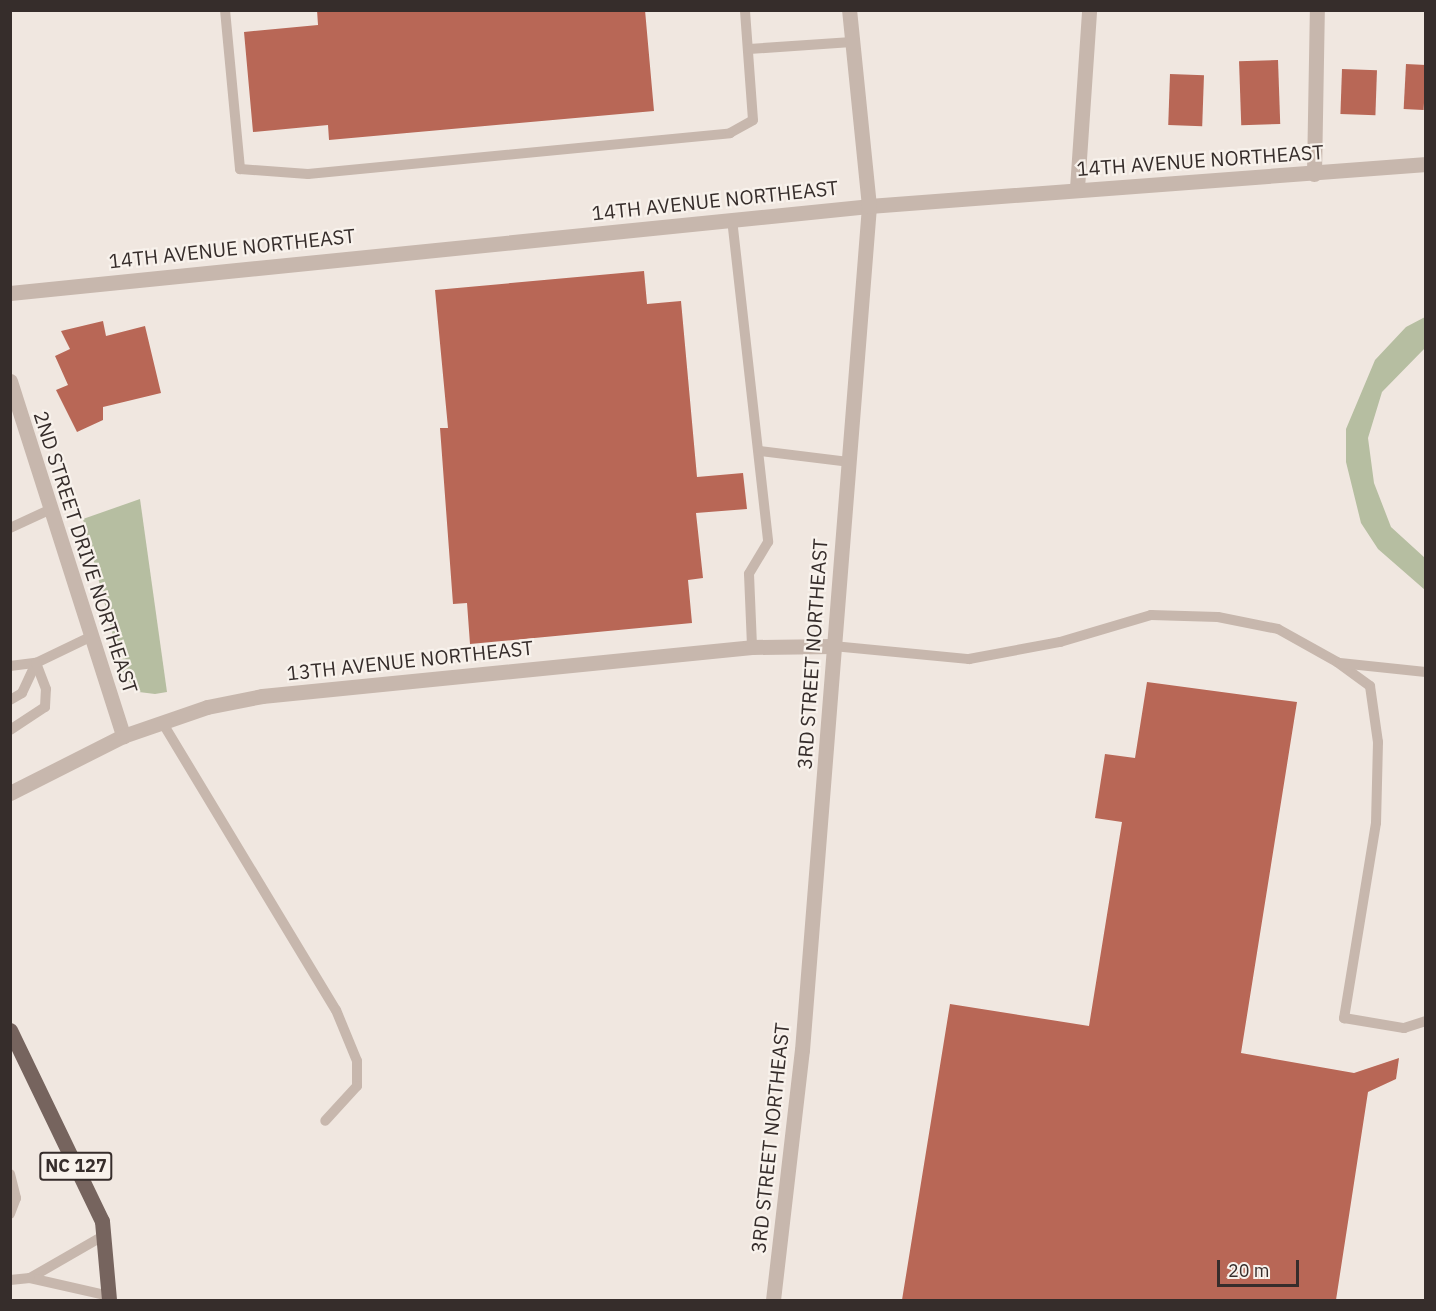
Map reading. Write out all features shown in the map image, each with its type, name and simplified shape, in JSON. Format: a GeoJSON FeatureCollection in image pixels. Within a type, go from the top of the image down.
{"type":"FeatureCollection","features":[{"type":"Feature","properties":{"kind":"main road","name":"NC 127"},"geometry":{"type":"LineString","coordinates":[[10,1030],[102,1221],[109,1298]]}},
{"type":"Feature","properties":{"kind":"street","name":"3RD STREET NORTHEAST"},"geometry":{"type":"LineString","coordinates":[[773,1300],[802,1050],[869,206],[849,10]]}},
{"type":"Feature","properties":{"kind":"street"},"geometry":{"type":"LineString","coordinates":[[1077,188],[1089,10]]}},
{"type":"Feature","properties":{"kind":"street"},"geometry":{"type":"LineString","coordinates":[[1314,174],[1317,10]]}},
{"type":"Feature","properties":{"kind":"street","name":"14TH AVENUE NORTHEAST"},"geometry":{"type":"LineString","coordinates":[[10,293],[869,206],[1077,188],[1314,174],[1425,164]]}},
{"type":"Feature","properties":{"kind":"street","name":"2ND STREET DRIVE NORTHEAST"},"geometry":{"type":"LineString","coordinates":[[10,381],[49,510],[123,736]]}},
{"type":"Feature","properties":{"kind":"street","name":"13TH AVENUE NORTHEAST"},"geometry":{"type":"LineString","coordinates":[[10,794],[123,736],[162,722],[262,696],[752,647],[833,646]]}},
{"type":"Feature","properties":{"kind":"lane"},"geometry":{"type":"LineString","coordinates":[[225,10],[240,169],[308,174],[730,134],[753,120],[746,10]]}},
{"type":"Feature","properties":{"kind":"lane"},"geometry":{"type":"LineString","coordinates":[[749,48],[852,42]]}},
{"type":"Feature","properties":{"kind":"lane"},"geometry":{"type":"LineString","coordinates":[[732,219],[760,451],[768,542],[749,574],[752,647]]}},
{"type":"Feature","properties":{"kind":"lane"},"geometry":{"type":"LineString","coordinates":[[760,451],[850,462]]}},
{"type":"Feature","properties":{"kind":"lane"},"geometry":{"type":"LineString","coordinates":[[10,528],[49,510]]}},
{"type":"Feature","properties":{"kind":"lane"},"geometry":{"type":"LineString","coordinates":[[833,646],[969,659],[1060,642],[1151,615],[1218,617],[1278,629],[1337,662],[1370,686],[1378,742],[1376,823],[1344,1018],[1404,1028],[1425,1021]]}},
{"type":"Feature","properties":{"kind":"lane"},"geometry":{"type":"LineString","coordinates":[[10,666],[36,663],[90,637]]}},
{"type":"Feature","properties":{"kind":"lane"},"geometry":{"type":"LineString","coordinates":[[1337,662],[1425,672]]}},
{"type":"Feature","properties":{"kind":"lane"},"geometry":{"type":"LineString","coordinates":[[10,700],[22,693],[36,663]]}},
{"type":"Feature","properties":{"kind":"lane"},"geometry":{"type":"LineString","coordinates":[[10,730],[45,707],[46,689],[36,663]]}},
{"type":"Feature","properties":{"kind":"lane"},"geometry":{"type":"LineString","coordinates":[[162,722],[336,1010],[357,1061],[357,1086],[325,1121]]}},
{"type":"Feature","properties":{"kind":"lane"},"geometry":{"type":"LineString","coordinates":[[10,1174],[16,1198],[10,1214]]}},
{"type":"Feature","properties":{"kind":"lane"},"geometry":{"type":"LineString","coordinates":[[30,1278],[103,1236]]}},
{"type":"Feature","properties":{"kind":"lane"},"geometry":{"type":"LineString","coordinates":[[10,1280],[30,1278],[109,1298]]}},
{"type":"Feature","properties":{"kind":"green space"},"geometry":{"type":"Polygon","coordinates":[[[1425,317],[1425,348],[1382,392],[1368,438],[1374,483],[1391,527],[1425,558],[1425,590],[1378,549],[1361,523],[1346,462],[1346,429],[1375,360],[1406,327],[1425,317]]]}},
{"type":"Feature","properties":{"kind":"green space"},"geometry":{"type":"Polygon","coordinates":[[[140,499],[167,692],[155,694],[139,692],[123,675],[83,519],[140,499]]]}},
{"type":"Feature","properties":{"kind":"building"},"geometry":{"type":"Polygon","coordinates":[[[317,10],[645,10],[654,111],[329,140],[328,125],[253,132],[244,32],[318,25],[317,10]]]}},
{"type":"Feature","properties":{"kind":"building"},"geometry":{"type":"Polygon","coordinates":[[[1278,60],[1280,124],[1241,125],[1239,61],[1278,60]]]}},
{"type":"Feature","properties":{"kind":"building"},"geometry":{"type":"Polygon","coordinates":[[[1406,64],[1426,65],[1424,110],[1404,109],[1406,64]]]}},
{"type":"Feature","properties":{"kind":"building"},"geometry":{"type":"Polygon","coordinates":[[[1342,69],[1377,70],[1375,115],[1340,114],[1342,69]]]}},
{"type":"Feature","properties":{"kind":"building"},"geometry":{"type":"Polygon","coordinates":[[[1170,74],[1204,75],[1202,126],[1168,125],[1170,74]]]}},
{"type":"Feature","properties":{"kind":"building"},"geometry":{"type":"Polygon","coordinates":[[[644,271],[647,304],[681,301],[697,477],[743,473],[747,509],[696,513],[703,578],[688,580],[692,623],[470,644],[467,603],[453,604],[440,428],[448,428],[435,290],[644,271]]]}},
{"type":"Feature","properties":{"kind":"building"},"geometry":{"type":"Polygon","coordinates":[[[103,321],[106,336],[145,326],[161,393],[103,407],[103,420],[77,432],[56,390],[68,385],[55,356],[70,349],[61,331],[103,321]]]}},
{"type":"Feature","properties":{"kind":"building"},"geometry":{"type":"Polygon","coordinates":[[[1147,682],[1297,702],[1241,1053],[1354,1073],[1399,1058],[1396,1079],[1368,1092],[1336,1300],[902,1300],[950,1004],[1089,1026],[1122,822],[1095,818],[1105,754],[1135,758],[1147,682]]]}}]}
